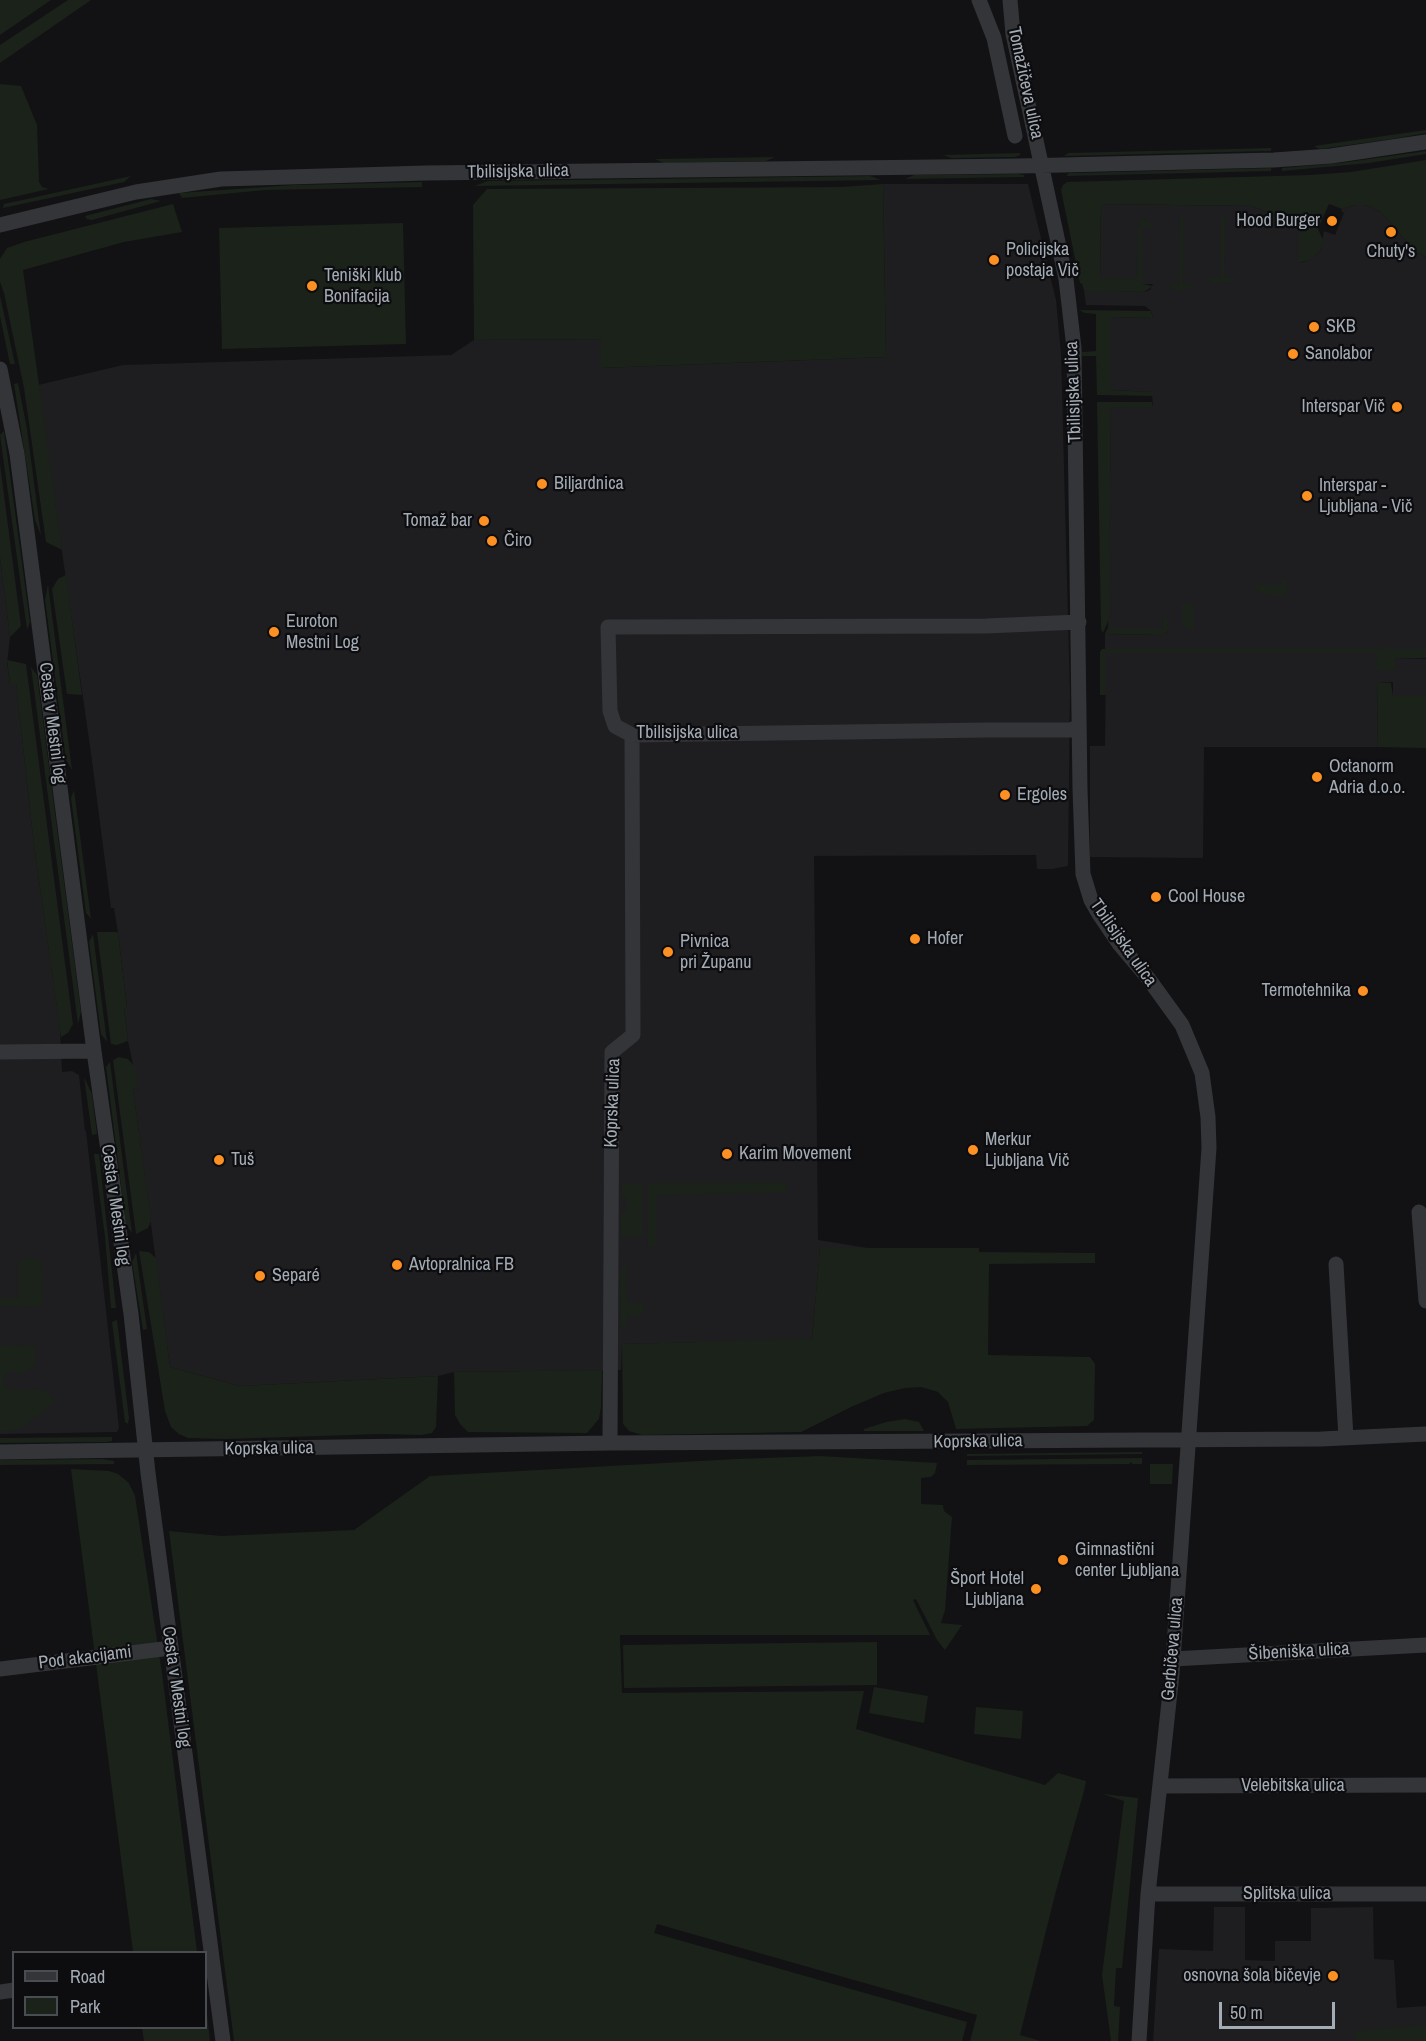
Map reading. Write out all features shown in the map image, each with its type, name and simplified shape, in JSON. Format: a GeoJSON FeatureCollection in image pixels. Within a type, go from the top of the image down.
{"type":"FeatureCollection","features":[{"type":"Feature","properties":{"kind":"street"},"geometry":{"type":"LineString","coordinates":[[979,0],[994,38],[1015,136]]}},
{"type":"Feature","properties":{"kind":"street","name":"Tomažičeva ulica"},"geometry":{"type":"LineString","coordinates":[[1010,0],[1013,34],[1042,165]]}},
{"type":"Feature","properties":{"kind":"street"},"geometry":{"type":"LineString","coordinates":[[994,38],[1013,34]]}},
{"type":"Feature","properties":{"kind":"street","name":"Tbilisijska ulica"},"geometry":{"type":"LineString","coordinates":[[0,225],[136,192],[221,179],[426,173],[1042,165],[1308,158],[1426,142]]}},
{"type":"Feature","properties":{"kind":"street","name":"Tbilisijska ulica"},"geometry":{"type":"LineString","coordinates":[[1042,165],[1066,279],[1074,348],[1081,853],[1087,889],[1099,914],[1120,945],[1148,978],[1182,1025],[1202,1073],[1209,1148]]}},
{"type":"Feature","properties":{"kind":"street","name":"Cesta v Mestni log"},"geometry":{"type":"LineString","coordinates":[[0,369],[17,454],[94,1051],[134,1337],[209,1965],[223,2041]]}},
{"type":"Feature","properties":{"kind":"street","name":"Tbilisijska ulica"},"geometry":{"type":"LineString","coordinates":[[1079,622],[986,626],[608,627],[610,711],[615,726],[632,735],[1071,730],[1080,726]]}},
{"type":"Feature","properties":{"kind":"street","name":"Koprska ulica"},"geometry":{"type":"LineString","coordinates":[[610,1443],[612,1052],[633,1035],[632,735]]}},
{"type":"Feature","properties":{"kind":"street"},"geometry":{"type":"LineString","coordinates":[[0,1052],[94,1051]]}},
{"type":"Feature","properties":{"kind":"street","name":"Gerbičeva ulica"},"geometry":{"type":"LineString","coordinates":[[1139,2041],[1148,1894],[1173,1659],[1209,1148]]}},
{"type":"Feature","properties":{"kind":"street"},"geometry":{"type":"LineString","coordinates":[[1419,1212],[1426,1301]]}},
{"type":"Feature","properties":{"kind":"street"},"geometry":{"type":"LineString","coordinates":[[1335,1264],[1346,1438]]}},
{"type":"Feature","properties":{"kind":"street","name":"Koprska ulica"},"geometry":{"type":"LineString","coordinates":[[0,1452],[610,1443],[1190,1440],[1346,1438],[1426,1434]]}},
{"type":"Feature","properties":{"kind":"street","name":"Šibeniška ulica"},"geometry":{"type":"LineString","coordinates":[[1173,1659],[1426,1644]]}},
{"type":"Feature","properties":{"kind":"street","name":"Pod akacijami"},"geometry":{"type":"LineString","coordinates":[[0,1669],[171,1648]]}},
{"type":"Feature","properties":{"kind":"street","name":"Velebitska ulica"},"geometry":{"type":"LineString","coordinates":[[1161,1786],[1426,1785]]}},
{"type":"Feature","properties":{"kind":"street","name":"Splitska ulica"},"geometry":{"type":"LineString","coordinates":[[1148,1894],[1426,1894]]}},
{"type":"Feature","properties":{"kind":"shaded area"},"geometry":{"type":"Polygon","coordinates":[[[883,184],[1028,184],[1056,300],[1061,354],[1070,693],[1068,866],[1037,869],[1036,855],[814,856],[818,1240],[874,1249],[820,1249],[812,1340],[622,1344],[621,1370],[454,1372],[438,1376],[240,1386],[170,1367],[133,1089],[138,1088],[128,1041],[124,1008],[127,1007],[118,933],[114,908],[111,908],[38,385],[123,365],[451,355],[474,340],[602,339],[601,368],[886,357],[883,184]]]}},
{"type":"Feature","properties":{"kind":"shaded area"},"geometry":{"type":"Polygon","coordinates":[[[1101,204],[1252,206],[1281,218],[1299,220],[1300,263],[1312,259],[1320,251],[1324,231],[1335,235],[1344,213],[1342,209],[1366,205],[1381,212],[1416,252],[1426,257],[1426,649],[1105,649],[1105,634],[1163,635],[1168,631],[1164,618],[1164,629],[1108,629],[1111,407],[1153,407],[1152,392],[1111,390],[1111,317],[1153,318],[1151,311],[1145,306],[1086,305],[1084,290],[1144,292],[1150,290],[1153,284],[1142,284],[1142,227],[1153,227],[1145,219],[1139,223],[1137,279],[1100,279],[1101,204]]]}},
{"type":"Feature","properties":{"kind":"shaded area"},"geometry":{"type":"Polygon","coordinates":[[[0,558],[10,637],[7,663],[10,684],[16,683],[34,845],[60,1028],[62,1072],[72,1071],[79,1075],[119,1428],[117,1432],[0,1434],[0,558]]]}},
{"type":"Feature","properties":{"kind":"shaded area"},"geometry":{"type":"Polygon","coordinates":[[[1106,653],[1377,653],[1378,670],[1395,670],[1395,658],[1426,659],[1426,696],[1393,696],[1393,682],[1377,683],[1378,747],[1204,747],[1203,858],[1090,857],[1090,746],[1105,746],[1106,653]]]}},
{"type":"Feature","properties":{"kind":"shaded area","name":"osnovna šola bičevje"},"geometry":{"type":"Polygon","coordinates":[[[1214,1907],[1245,1907],[1245,1960],[1275,1961],[1275,1941],[1311,1941],[1311,1908],[1373,1907],[1374,1959],[1394,1960],[1397,2008],[1426,2006],[1426,2041],[1153,2041],[1159,1949],[1213,1951],[1214,1907]]]}},
{"type":"Feature","properties":{"kind":"green space"},"geometry":{"type":"Polygon","coordinates":[[[0,0],[51,0],[0,35],[0,0]]]}},
{"type":"Feature","properties":{"kind":"green space"},"geometry":{"type":"Polygon","coordinates":[[[68,0],[91,0],[0,63],[0,45],[68,0]]]}},
{"type":"Feature","properties":{"kind":"green space"},"geometry":{"type":"Polygon","coordinates":[[[0,84],[21,86],[37,125],[39,182],[42,187],[49,189],[0,200],[0,84]]]}},
{"type":"Feature","properties":{"kind":"green space"},"geometry":{"type":"Polygon","coordinates":[[[1426,130],[1426,133],[1392,139],[1320,149],[1314,146],[1426,130]]]}},
{"type":"Feature","properties":{"kind":"green space"},"geometry":{"type":"Polygon","coordinates":[[[1271,148],[1271,151],[1064,156],[1068,153],[1271,148]]]}},
{"type":"Feature","properties":{"kind":"green space"},"geometry":{"type":"Polygon","coordinates":[[[1426,151],[1426,154],[1369,163],[1282,171],[1282,168],[1340,163],[1426,151]]]}},
{"type":"Feature","properties":{"kind":"green space"},"geometry":{"type":"Polygon","coordinates":[[[1020,153],[1015,157],[952,158],[943,155],[1020,153]]]}},
{"type":"Feature","properties":{"kind":"green space"},"geometry":{"type":"Polygon","coordinates":[[[775,157],[766,161],[664,163],[655,159],[775,157]]]}},
{"type":"Feature","properties":{"kind":"green space"},"geometry":{"type":"Polygon","coordinates":[[[1426,160],[1426,257],[1416,252],[1381,212],[1366,205],[1342,209],[1329,204],[1318,229],[1323,240],[1320,251],[1312,259],[1299,263],[1299,220],[1281,218],[1252,206],[1101,204],[1100,278],[1137,279],[1138,227],[1140,220],[1145,219],[1154,227],[1142,227],[1142,284],[1153,286],[1144,292],[1089,291],[1084,290],[1080,283],[1061,190],[1067,182],[1310,175],[1351,172],[1426,160]]]}},
{"type":"Feature","properties":{"kind":"green space"},"geometry":{"type":"Polygon","coordinates":[[[1271,168],[1271,171],[1066,176],[1069,173],[1271,168]]]}},
{"type":"Feature","properties":{"kind":"green space"},"geometry":{"type":"Polygon","coordinates":[[[1018,174],[1024,177],[905,179],[914,175],[1018,174]]]}},
{"type":"Feature","properties":{"kind":"green space"},"geometry":{"type":"Polygon","coordinates":[[[131,176],[124,182],[3,208],[4,204],[131,176]]]}},
{"type":"Feature","properties":{"kind":"green space"},"geometry":{"type":"Polygon","coordinates":[[[870,176],[881,180],[474,186],[488,181],[870,176]]]}},
{"type":"Feature","properties":{"kind":"green space"},"geometry":{"type":"Polygon","coordinates":[[[422,182],[422,187],[265,190],[182,198],[179,193],[294,185],[422,182]]]}},
{"type":"Feature","properties":{"kind":"green space"},"geometry":{"type":"Polygon","coordinates":[[[883,184],[886,357],[600,368],[601,339],[474,340],[473,205],[487,189],[841,187],[883,184]]]}},
{"type":"Feature","properties":{"kind":"green space"},"geometry":{"type":"Polygon","coordinates":[[[151,199],[161,201],[92,220],[85,216],[151,199]]]}},
{"type":"Feature","properties":{"kind":"green space"},"geometry":{"type":"Polygon","coordinates":[[[173,204],[182,232],[124,242],[23,270],[62,550],[46,542],[24,388],[0,282],[0,259],[7,248],[24,242],[173,204]]]}},
{"type":"Feature","properties":{"kind":"green space"},"geometry":{"type":"Polygon","coordinates":[[[1180,217],[1184,217],[1183,284],[1195,285],[1179,291],[1167,285],[1179,284],[1180,217]]]}},
{"type":"Feature","properties":{"kind":"green space"},"geometry":{"type":"Polygon","coordinates":[[[1221,217],[1225,217],[1224,277],[1236,277],[1233,281],[1215,284],[1211,283],[1208,278],[1221,277],[1221,217]]]}},
{"type":"Feature","properties":{"kind":"green space","name":"Teniški klub Bonifacija"},"geometry":{"type":"Polygon","coordinates":[[[403,223],[406,344],[222,349],[219,228],[403,223]]]}},
{"type":"Feature","properties":{"kind":"green space"},"geometry":{"type":"Polygon","coordinates":[[[0,296],[15,364],[10,364],[0,316],[0,296]]]}},
{"type":"Feature","properties":{"kind":"green space"},"geometry":{"type":"Polygon","coordinates":[[[1079,310],[1151,311],[1153,318],[1111,317],[1111,390],[1153,392],[1153,396],[1097,395],[1096,356],[1082,356],[1082,352],[1096,351],[1096,314],[1079,310]]]}},
{"type":"Feature","properties":{"kind":"green space"},"geometry":{"type":"Polygon","coordinates":[[[18,383],[27,429],[41,536],[35,520],[14,384],[18,383]]]}},
{"type":"Feature","properties":{"kind":"green space"},"geometry":{"type":"Polygon","coordinates":[[[1097,402],[1152,402],[1153,408],[1111,407],[1109,619],[1103,633],[1101,629],[1097,402]]]}},
{"type":"Feature","properties":{"kind":"green space"},"geometry":{"type":"Polygon","coordinates":[[[4,431],[30,622],[27,630],[0,435],[4,431]]]}},
{"type":"Feature","properties":{"kind":"green space"},"geometry":{"type":"Polygon","coordinates":[[[0,464],[21,626],[10,637],[0,558],[0,464]]]}},
{"type":"Feature","properties":{"kind":"green space"},"geometry":{"type":"Polygon","coordinates":[[[66,575],[82,695],[67,694],[52,589],[58,579],[66,575]]]}},
{"type":"Feature","properties":{"kind":"green space"},"geometry":{"type":"Polygon","coordinates":[[[1282,580],[1287,580],[1286,595],[1267,595],[1255,590],[1256,585],[1282,585],[1282,580]]]}},
{"type":"Feature","properties":{"kind":"green space"},"geometry":{"type":"Polygon","coordinates":[[[48,584],[72,770],[66,760],[45,600],[48,584]]]}},
{"type":"Feature","properties":{"kind":"green space"},"geometry":{"type":"Polygon","coordinates":[[[1193,603],[1193,631],[1182,623],[1182,604],[1193,603]]]}},
{"type":"Feature","properties":{"kind":"green space"},"geometry":{"type":"Polygon","coordinates":[[[1164,617],[1167,620],[1168,631],[1163,635],[1105,634],[1109,625],[1109,629],[1163,629],[1164,617]]]}},
{"type":"Feature","properties":{"kind":"green space"},"geometry":{"type":"Polygon","coordinates":[[[1102,649],[1426,649],[1426,658],[1395,658],[1395,670],[1377,670],[1377,653],[1106,653],[1106,695],[1100,695],[1100,652],[1102,649]]]}},
{"type":"Feature","properties":{"kind":"green space"},"geometry":{"type":"Polygon","coordinates":[[[7,660],[26,664],[73,1024],[68,1033],[61,1037],[34,845],[16,684],[10,684],[7,660]]]}},
{"type":"Feature","properties":{"kind":"green space"},"geometry":{"type":"Polygon","coordinates":[[[31,667],[37,675],[81,1012],[78,1024],[31,667]]]}},
{"type":"Feature","properties":{"kind":"green space"},"geometry":{"type":"Polygon","coordinates":[[[1377,683],[1391,683],[1393,696],[1426,696],[1426,748],[1378,747],[1377,683]]]}},
{"type":"Feature","properties":{"kind":"green space"},"geometry":{"type":"Polygon","coordinates":[[[74,790],[91,919],[86,913],[71,798],[74,790]]]}},
{"type":"Feature","properties":{"kind":"green space"},"geometry":{"type":"Polygon","coordinates":[[[97,932],[118,933],[127,1008],[124,1009],[128,1041],[117,1045],[111,1044],[97,932]]]}},
{"type":"Feature","properties":{"kind":"green space"},"geometry":{"type":"Polygon","coordinates":[[[93,934],[107,1042],[101,1034],[89,942],[93,934]]]}},
{"type":"Feature","properties":{"kind":"green space"},"geometry":{"type":"Polygon","coordinates":[[[119,1057],[128,1059],[135,1067],[138,1088],[133,1089],[151,1221],[148,1228],[136,1234],[113,1060],[119,1057]]]}},
{"type":"Feature","properties":{"kind":"green space"},"geometry":{"type":"Polygon","coordinates":[[[110,1062],[132,1233],[126,1225],[106,1067],[110,1062]]]}},
{"type":"Feature","properties":{"kind":"green space"},"geometry":{"type":"Polygon","coordinates":[[[84,1077],[92,1094],[97,1134],[92,1135],[84,1077]]]}},
{"type":"Feature","properties":{"kind":"green space"},"geometry":{"type":"Polygon","coordinates":[[[94,1154],[99,1154],[116,1308],[111,1308],[105,1237],[94,1154]]]}},
{"type":"Feature","properties":{"kind":"green space"},"geometry":{"type":"Polygon","coordinates":[[[647,1183],[787,1183],[786,1192],[656,1195],[656,1246],[648,1246],[647,1183]]]}},
{"type":"Feature","properties":{"kind":"green space"},"geometry":{"type":"Polygon","coordinates":[[[622,1184],[642,1184],[642,1237],[621,1236],[621,1213],[627,1212],[627,1197],[621,1196],[622,1184]]]}},
{"type":"Feature","properties":{"kind":"green space"},"geometry":{"type":"Polygon","coordinates":[[[820,1248],[979,1248],[979,1252],[1095,1253],[1095,1263],[989,1264],[988,1355],[1090,1357],[1095,1364],[1094,1420],[1087,1426],[956,1429],[948,1402],[938,1392],[921,1387],[884,1393],[801,1432],[642,1435],[629,1431],[623,1424],[622,1344],[812,1339],[820,1248]]]}},
{"type":"Feature","properties":{"kind":"green space"},"geometry":{"type":"Polygon","coordinates":[[[139,1251],[149,1252],[156,1258],[170,1367],[240,1386],[438,1376],[436,1427],[432,1433],[422,1435],[380,1434],[225,1439],[188,1438],[179,1434],[171,1427],[165,1411],[139,1251]]]}},
{"type":"Feature","properties":{"kind":"green space"},"geometry":{"type":"Polygon","coordinates":[[[136,1253],[147,1329],[143,1330],[132,1262],[136,1253]]]}},
{"type":"Feature","properties":{"kind":"green space"},"geometry":{"type":"Polygon","coordinates":[[[41,1259],[42,1304],[0,1307],[0,1298],[19,1298],[19,1260],[41,1259]]]}},
{"type":"Feature","properties":{"kind":"green space"},"geometry":{"type":"Polygon","coordinates":[[[626,1264],[627,1303],[645,1303],[642,1315],[627,1316],[626,1326],[621,1326],[620,1279],[622,1268],[626,1264]]]}},
{"type":"Feature","properties":{"kind":"green space"},"geometry":{"type":"Polygon","coordinates":[[[117,1320],[128,1424],[125,1422],[112,1322],[117,1320]]]}},
{"type":"Feature","properties":{"kind":"green space"},"geometry":{"type":"Polygon","coordinates":[[[35,1345],[35,1366],[21,1373],[7,1372],[3,1381],[6,1389],[38,1390],[50,1394],[54,1401],[19,1429],[0,1432],[0,1346],[35,1345]]]}},
{"type":"Feature","properties":{"kind":"green space"},"geometry":{"type":"Polygon","coordinates":[[[602,1370],[599,1419],[587,1433],[468,1432],[455,1415],[454,1372],[602,1370]]]}},
{"type":"Feature","properties":{"kind":"green space"},"geometry":{"type":"Polygon","coordinates":[[[905,1419],[919,1422],[924,1431],[864,1431],[864,1429],[886,1422],[905,1419]]]}},
{"type":"Feature","properties":{"kind":"green space"},"geometry":{"type":"Polygon","coordinates":[[[112,1437],[112,1441],[107,1442],[0,1443],[0,1438],[112,1437]]]}},
{"type":"Feature","properties":{"kind":"green space"},"geometry":{"type":"Polygon","coordinates":[[[1142,1452],[1142,1454],[967,1456],[967,1454],[1142,1452]]]}},
{"type":"Feature","properties":{"kind":"green space"},"geometry":{"type":"Polygon","coordinates":[[[821,1456],[937,1463],[935,1473],[931,1477],[921,1478],[921,1504],[943,1505],[944,1511],[952,1517],[945,1610],[941,1623],[962,1625],[945,1650],[937,1640],[916,1599],[913,1600],[930,1635],[620,1635],[622,1693],[864,1691],[856,1729],[1045,1785],[1058,1773],[1086,1781],[1020,2035],[1041,2041],[970,2041],[977,2015],[657,1924],[654,1933],[967,2022],[962,2041],[234,2041],[169,1531],[221,1536],[354,1530],[430,1476],[821,1456]]]}},
{"type":"Feature","properties":{"kind":"green space"},"geometry":{"type":"Polygon","coordinates":[[[1142,1458],[1142,1464],[1132,1464],[1132,1462],[1129,1464],[967,1465],[967,1460],[1142,1458]]]}},
{"type":"Feature","properties":{"kind":"green space"},"geometry":{"type":"Polygon","coordinates":[[[102,1459],[114,1461],[114,1464],[0,1465],[0,1460],[102,1459]]]}},
{"type":"Feature","properties":{"kind":"green space"},"geometry":{"type":"Polygon","coordinates":[[[1150,1464],[1173,1464],[1172,1484],[1150,1484],[1150,1464]]]}},
{"type":"Feature","properties":{"kind":"green space"},"geometry":{"type":"Polygon","coordinates":[[[71,1469],[109,1471],[118,1474],[129,1483],[135,1496],[162,1673],[197,1951],[133,1951],[71,1469]]]}},
{"type":"Feature","properties":{"kind":"green space"},"geometry":{"type":"Polygon","coordinates":[[[877,1642],[877,1685],[624,1688],[623,1645],[877,1642]]]}},
{"type":"Feature","properties":{"kind":"green space"},"geometry":{"type":"Polygon","coordinates":[[[874,1687],[928,1696],[924,1723],[869,1713],[874,1687]]]}},
{"type":"Feature","properties":{"kind":"green space"},"geometry":{"type":"Polygon","coordinates":[[[976,1707],[1023,1711],[1021,1739],[974,1734],[976,1707]]]}},
{"type":"Feature","properties":{"kind":"green space"},"geometry":{"type":"Polygon","coordinates":[[[1103,1794],[1138,1798],[1122,1968],[1116,1968],[1114,2006],[1120,2007],[1118,2041],[1111,2041],[1102,1975],[1124,1801],[1103,1794]]]}},
{"type":"Feature","properties":{"kind":"green space"},"geometry":{"type":"Polygon","coordinates":[[[207,2014],[210,2041],[144,2041],[142,2029],[207,2029],[207,2014]]]}},
{"type":"Feature","properties":{"kind":"green space"},"geometry":{"type":"Polygon","coordinates":[[[1426,2025],[1426,2041],[1356,2041],[1355,2031],[1426,2025]]]}},
{"type":"Feature","properties":{"kind":"place","name":"Hood Burger"},"geometry":{"type":"Point","coordinates":[1332,221]}},
{"type":"Feature","properties":{"kind":"place","name":"Chuty's"},"geometry":{"type":"Point","coordinates":[1391,232]}},
{"type":"Feature","properties":{"kind":"place","name":"Policijska postaja Vič"},"geometry":{"type":"Point","coordinates":[994,260]}},
{"type":"Feature","properties":{"kind":"place","name":"Teniški klub Bonifacija"},"geometry":{"type":"Point","coordinates":[312,286]}},
{"type":"Feature","properties":{"kind":"place","name":"SKB"},"geometry":{"type":"Point","coordinates":[1314,327]}},
{"type":"Feature","properties":{"kind":"place","name":"Sanolabor"},"geometry":{"type":"Point","coordinates":[1293,354]}},
{"type":"Feature","properties":{"kind":"place","name":"Interspar Vič"},"geometry":{"type":"Point","coordinates":[1397,407]}},
{"type":"Feature","properties":{"kind":"place","name":"Biljardnica"},"geometry":{"type":"Point","coordinates":[542,484]}},
{"type":"Feature","properties":{"kind":"place","name":"Interspar - Ljubljana - Vič"},"geometry":{"type":"Point","coordinates":[1307,496]}},
{"type":"Feature","properties":{"kind":"place","name":"Tomaž bar"},"geometry":{"type":"Point","coordinates":[484,521]}},
{"type":"Feature","properties":{"kind":"place","name":"Čiro"},"geometry":{"type":"Point","coordinates":[492,541]}},
{"type":"Feature","properties":{"kind":"place","name":"Euroton Mestni Log"},"geometry":{"type":"Point","coordinates":[274,632]}},
{"type":"Feature","properties":{"kind":"place","name":"Octanorm Adria d.o.o."},"geometry":{"type":"Point","coordinates":[1317,777]}},
{"type":"Feature","properties":{"kind":"place","name":"Ergoles"},"geometry":{"type":"Point","coordinates":[1005,795]}},
{"type":"Feature","properties":{"kind":"place","name":"Cool House"},"geometry":{"type":"Point","coordinates":[1156,897]}},
{"type":"Feature","properties":{"kind":"place","name":"Hofer"},"geometry":{"type":"Point","coordinates":[915,939]}},
{"type":"Feature","properties":{"kind":"place","name":"Pivnica pri Županu"},"geometry":{"type":"Point","coordinates":[668,952]}},
{"type":"Feature","properties":{"kind":"place","name":"Termotehnika"},"geometry":{"type":"Point","coordinates":[1363,991]}},
{"type":"Feature","properties":{"kind":"place","name":"Merkur Ljubljana Vič"},"geometry":{"type":"Point","coordinates":[973,1150]}},
{"type":"Feature","properties":{"kind":"place","name":"Karim Movement"},"geometry":{"type":"Point","coordinates":[727,1154]}},
{"type":"Feature","properties":{"kind":"place","name":"Tuš"},"geometry":{"type":"Point","coordinates":[219,1160]}},
{"type":"Feature","properties":{"kind":"place","name":"Avtopralnica FB"},"geometry":{"type":"Point","coordinates":[397,1265]}},
{"type":"Feature","properties":{"kind":"place","name":"Separé"},"geometry":{"type":"Point","coordinates":[260,1276]}},
{"type":"Feature","properties":{"kind":"place","name":"Gimnastični center Ljubljana"},"geometry":{"type":"Point","coordinates":[1063,1560]}},
{"type":"Feature","properties":{"kind":"place","name":"Šport Hotel Ljubljana"},"geometry":{"type":"Point","coordinates":[1036,1589]}},
{"type":"Feature","properties":{"kind":"place","name":"osnovna šola bičevje"},"geometry":{"type":"Point","coordinates":[1333,1976]}}]}
